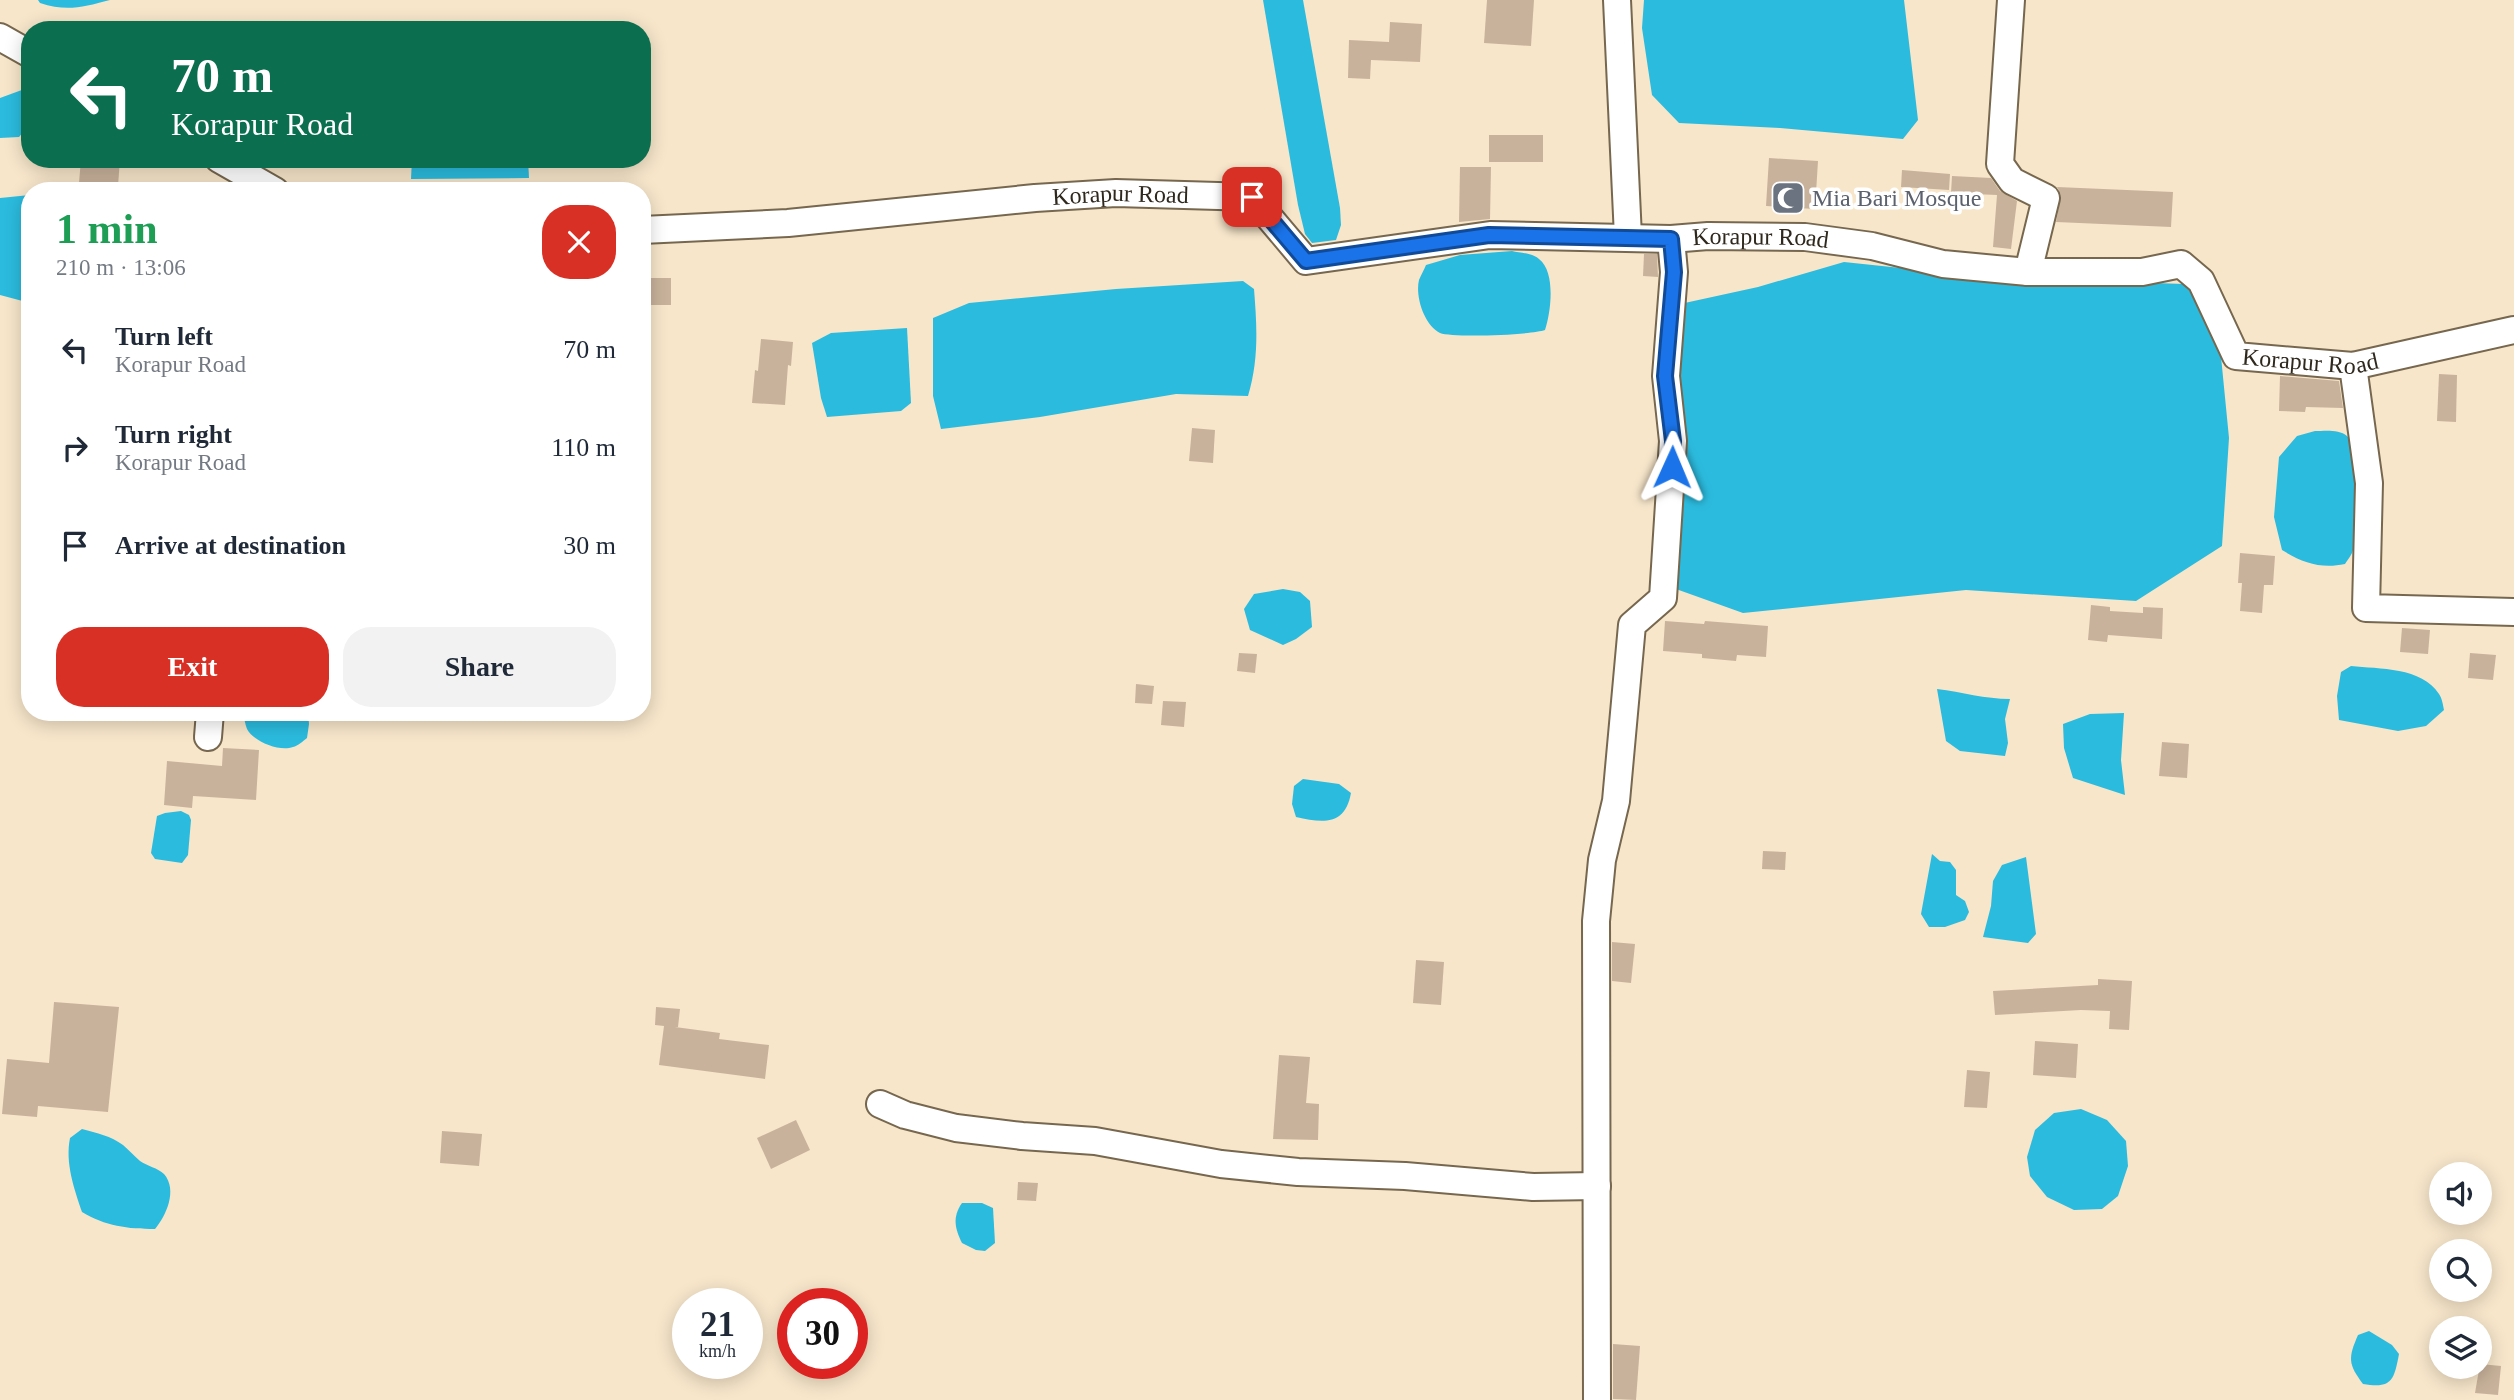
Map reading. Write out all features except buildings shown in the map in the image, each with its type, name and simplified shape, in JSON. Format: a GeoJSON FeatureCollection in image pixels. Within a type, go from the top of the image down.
{"type":"FeatureCollection","features":[{"type":"Feature","properties":{"kind":"street"},"geometry":{"type":"LineString","coordinates":[[1617,0],[1628,237]]}},
{"type":"Feature","properties":{"kind":"street"},"geometry":{"type":"LineString","coordinates":[[2011,0],[2000,164],[2012,181],[2046,198],[2028,272]]}},
{"type":"Feature","properties":{"kind":"street"},"geometry":{"type":"LineString","coordinates":[[0,37],[21,49]]}},
{"type":"Feature","properties":{"kind":"street"},"geometry":{"type":"LineString","coordinates":[[235,168],[259,182]]}},
{"type":"Feature","properties":{"kind":"street","name":"Korapur Road"},"geometry":{"type":"LineString","coordinates":[[651,230],[788,223],[1035,198],[1116,193],[1252,197],[1306,261],[1489,235],[1671,239],[1708,236],[1805,237],[1872,246],[1943,264],[2028,272],[2142,272],[2181,264],[2201,281],[2236,356],[2353,366],[2514,330]]}},
{"type":"Feature","properties":{"kind":"street"},"geometry":{"type":"LineString","coordinates":[[1597,1400],[1596,920],[1602,860],[1616,801],[1632,625],[1663,598],[1673,441],[1665,376],[1674,272],[1671,239]]}},
{"type":"Feature","properties":{"kind":"street"},"geometry":{"type":"LineString","coordinates":[[2353,366],[2369,482],[2366,608],[2514,612]]}},
{"type":"Feature","properties":{"kind":"street"},"geometry":{"type":"LineString","coordinates":[[880,1104],[905,1115],[956,1128],[1095,1141],[1221,1164],[1298,1172],[1405,1176],[1533,1187],[1597,1186]]}},
{"type":"Feature","properties":{"kind":"water"},"geometry":{"type":"Polygon","coordinates":[[[38,0],[110,0],[67,8],[50,6],[38,0]]]}},
{"type":"Feature","properties":{"kind":"water"},"geometry":{"type":"Polygon","coordinates":[[[1263,0],[1303,0],[1340,208],[1341,225],[1336,240],[1312,243],[1305,234],[1263,0]]]}},
{"type":"Feature","properties":{"kind":"water"},"geometry":{"type":"Polygon","coordinates":[[[1644,0],[1904,0],[1918,120],[1903,139],[1780,128],[1679,123],[1652,95],[1642,28],[1644,0]]]}},
{"type":"Feature","properties":{"kind":"water"},"geometry":{"type":"Polygon","coordinates":[[[21,90],[19,137],[0,138],[0,98],[21,90]]]}},
{"type":"Feature","properties":{"kind":"water"},"geometry":{"type":"Polygon","coordinates":[[[412,168],[528,168],[529,178],[411,179],[412,168]]]}},
{"type":"Feature","properties":{"kind":"water"},"geometry":{"type":"Polygon","coordinates":[[[21,196],[21,301],[0,295],[0,198],[21,196]]]}},
{"type":"Feature","properties":{"kind":"water"},"geometry":{"type":"Polygon","coordinates":[[[1512,251],[1536,257],[1548,273],[1551,293],[1545,330],[1475,336],[1448,335],[1440,333],[1429,324],[1418,294],[1419,280],[1426,265],[1460,255],[1512,251]]]}},
{"type":"Feature","properties":{"kind":"water"},"geometry":{"type":"Polygon","coordinates":[[[1844,262],[1986,277],[2184,284],[2218,326],[2229,438],[2222,546],[2136,601],[1966,590],[1743,613],[1676,589],[1682,514],[1674,374],[1680,304],[1758,287],[1844,262]]]}},
{"type":"Feature","properties":{"kind":"water"},"geometry":{"type":"Polygon","coordinates":[[[1243,281],[1254,289],[1256,316],[1256,356],[1248,396],[1176,394],[1040,417],[941,429],[933,396],[933,318],[969,303],[1116,289],[1243,281]]]}},
{"type":"Feature","properties":{"kind":"water"},"geometry":{"type":"Polygon","coordinates":[[[907,328],[911,403],[901,411],[827,417],[821,398],[812,343],[831,333],[907,328]]]}},
{"type":"Feature","properties":{"kind":"water"},"geometry":{"type":"Polygon","coordinates":[[[2315,431],[2340,432],[2347,436],[2354,456],[2356,491],[2353,550],[2345,564],[2312,564],[2282,550],[2274,517],[2279,457],[2297,436],[2315,431]]]}},
{"type":"Feature","properties":{"kind":"water"},"geometry":{"type":"Polygon","coordinates":[[[1283,589],[1300,592],[1310,601],[1312,627],[1283,645],[1250,630],[1244,609],[1254,594],[1283,589]]]}},
{"type":"Feature","properties":{"kind":"water"},"geometry":{"type":"Polygon","coordinates":[[[2351,666],[2399,671],[2422,679],[2439,694],[2444,710],[2426,726],[2398,731],[2339,720],[2337,696],[2341,672],[2351,666]]]}},
{"type":"Feature","properties":{"kind":"water"},"geometry":{"type":"Polygon","coordinates":[[[1937,689],[2010,699],[2005,719],[2008,743],[2005,756],[1960,751],[1946,741],[1937,689]]]}},
{"type":"Feature","properties":{"kind":"water"},"geometry":{"type":"Polygon","coordinates":[[[2124,713],[2121,760],[2125,795],[2073,778],[2064,748],[2063,724],[2090,714],[2124,713]]]}},
{"type":"Feature","properties":{"kind":"water"},"geometry":{"type":"Polygon","coordinates":[[[245,721],[309,721],[309,724],[307,738],[297,746],[287,748],[267,744],[255,738],[245,721]]]}},
{"type":"Feature","properties":{"kind":"water"},"geometry":{"type":"Polygon","coordinates":[[[1303,779],[1339,784],[1351,793],[1344,812],[1324,821],[1296,817],[1292,804],[1294,786],[1303,779]]]}},
{"type":"Feature","properties":{"kind":"water"},"geometry":{"type":"Polygon","coordinates":[[[181,811],[189,815],[191,820],[188,855],[182,863],[155,859],[151,853],[157,816],[181,811]]]}},
{"type":"Feature","properties":{"kind":"water"},"geometry":{"type":"Polygon","coordinates":[[[1932,854],[1940,861],[1950,862],[1956,870],[1956,895],[1965,901],[1969,912],[1965,920],[1945,927],[1929,927],[1921,914],[1932,854]]]}},
{"type":"Feature","properties":{"kind":"water"},"geometry":{"type":"Polygon","coordinates":[[[2026,857],[2036,934],[2028,943],[1983,937],[1991,906],[1993,881],[2002,865],[2026,857]]]}},
{"type":"Feature","properties":{"kind":"water"},"geometry":{"type":"Polygon","coordinates":[[[2081,1109],[2107,1120],[2126,1141],[2128,1166],[2118,1196],[2102,1209],[2074,1210],[2047,1197],[2030,1176],[2027,1157],[2035,1130],[2054,1113],[2081,1109]]]}},
{"type":"Feature","properties":{"kind":"water"},"geometry":{"type":"Polygon","coordinates":[[[82,1129],[114,1139],[140,1161],[164,1174],[170,1188],[169,1203],[155,1229],[117,1226],[82,1212],[71,1175],[69,1147],[70,1138],[82,1129]]]}},
{"type":"Feature","properties":{"kind":"water"},"geometry":{"type":"Polygon","coordinates":[[[962,1203],[982,1203],[993,1208],[995,1243],[985,1251],[962,1243],[956,1223],[962,1203]]]}},
{"type":"Feature","properties":{"kind":"water"},"geometry":{"type":"Polygon","coordinates":[[[2369,1331],[2392,1345],[2399,1354],[2393,1376],[2386,1384],[2363,1384],[2352,1366],[2352,1350],[2358,1335],[2369,1331]]]}},
{"type":"Feature","properties":{"kind":"place","name":"Mia Bari Mosque"},"geometry":{"type":"Point","coordinates":[1788,198]}},
{"type":"Feature","properties":{"kind":"route"},"geometry":{"type":"LineString","coordinates":[[1252,197],[1306,261],[1489,235],[1671,239],[1674,272],[1665,376],[1673,441],[1672,467]]}}]}
